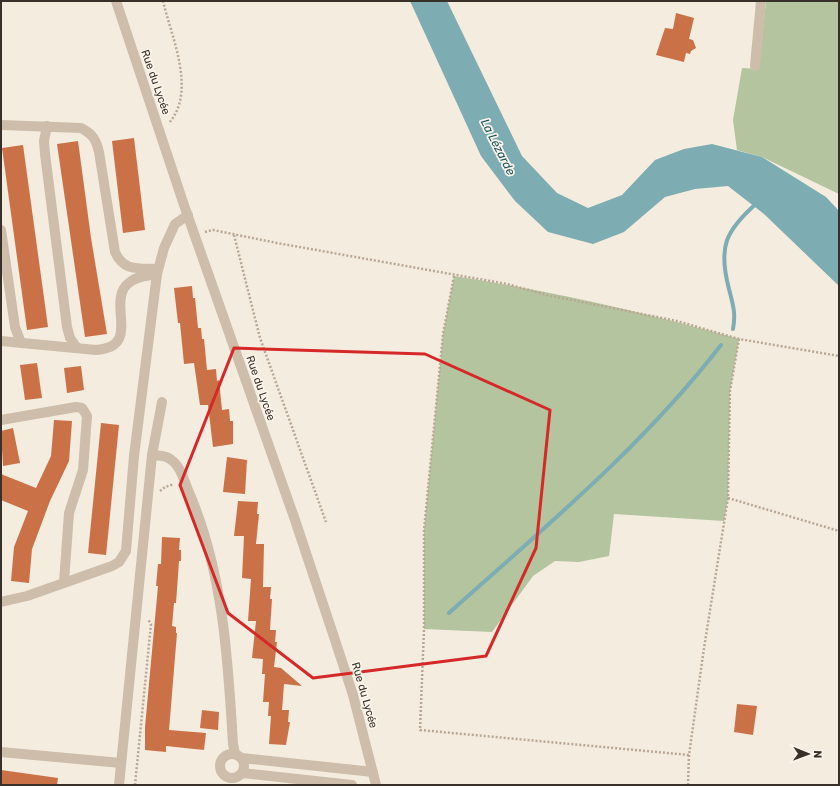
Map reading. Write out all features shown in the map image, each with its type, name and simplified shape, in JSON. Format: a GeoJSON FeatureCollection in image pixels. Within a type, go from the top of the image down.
{"type":"FeatureCollection","features":[{"type":"Feature","properties":{"kind":"street","name":"Rue du Lycée"},"geometry":{"type":"LineString","coordinates":[[116,1],[195,236],[305,549],[353,695],[376,785]]}},
{"type":"Feature","properties":{"kind":"street"},"geometry":{"type":"LineString","coordinates":[[755,66],[761,1]]}},
{"type":"Feature","properties":{"kind":"street"},"geometry":{"type":"LineString","coordinates":[[1,125],[81,128],[91,133],[96,141],[99,152],[115,252],[118,259],[122,264],[128,267],[157,272]]}},
{"type":"Feature","properties":{"kind":"street"},"geometry":{"type":"LineString","coordinates":[[47,126],[44,141],[45,154],[64,304],[70,338],[77,348]]}},
{"type":"Feature","properties":{"kind":"street"},"geometry":{"type":"LineString","coordinates":[[1,602],[27,596],[112,566],[119,562],[126,551],[134,456],[157,272],[164,248],[175,224],[188,214]]}},
{"type":"Feature","properties":{"kind":"street"},"geometry":{"type":"LineString","coordinates":[[1,230],[15,327],[21,343]]}},
{"type":"Feature","properties":{"kind":"street"},"geometry":{"type":"LineString","coordinates":[[1,341],[77,348],[106,349],[115,344],[120,337],[122,324],[120,301],[129,282],[138,277],[157,272]]}},
{"type":"Feature","properties":{"kind":"street"},"geometry":{"type":"LineString","coordinates":[[119,785],[152,455],[162,402]]}},
{"type":"Feature","properties":{"kind":"street"},"geometry":{"type":"LineString","coordinates":[[1,420],[76,407],[82,408],[87,416],[83,470],[69,513],[64,582]]}},
{"type":"Feature","properties":{"kind":"street"},"geometry":{"type":"LineString","coordinates":[[152,455],[170,458],[176,465],[194,502],[206,543],[220,602],[225,633],[234,756],[244,767],[238,778]]}},
{"type":"Feature","properties":{"kind":"street"},"geometry":{"type":"LineString","coordinates":[[1,752],[121,763]]}},
{"type":"Feature","properties":{"kind":"street"},"geometry":{"type":"LineString","coordinates":[[352,785],[238,778],[231,778],[226,781],[219,767],[221,760],[234,756],[373,772]]}},
{"type":"Feature","properties":{"kind":"path"},"geometry":{"type":"LineString","coordinates":[[161,134],[172,121],[180,103],[181,75],[177,47],[163,1]]}},
{"type":"Feature","properties":{"kind":"path"},"geometry":{"type":"LineString","coordinates":[[195,236],[213,230],[454,276],[507,284],[547,295],[677,322],[739,339],[839,356]]}},
{"type":"Feature","properties":{"kind":"path"},"geometry":{"type":"LineString","coordinates":[[234,234],[260,338],[326,522]]}},
{"type":"Feature","properties":{"kind":"path"},"geometry":{"type":"LineString","coordinates":[[454,276],[443,334],[424,530],[424,629],[420,730],[689,755]]}},
{"type":"Feature","properties":{"kind":"path"},"geometry":{"type":"LineString","coordinates":[[688,785],[689,755],[704,648],[728,498],[730,391],[739,339]]}},
{"type":"Feature","properties":{"kind":"path"},"geometry":{"type":"LineString","coordinates":[[160,496],[160,490],[165,486],[185,481]]}},
{"type":"Feature","properties":{"kind":"path"},"geometry":{"type":"LineString","coordinates":[[728,498],[839,531]]}},
{"type":"Feature","properties":{"kind":"path"},"geometry":{"type":"LineString","coordinates":[[135,785],[151,624],[147,618]]}},
{"type":"Feature","properties":{"kind":"highlighted area"},"geometry":{"type":"Polygon","coordinates":[[[234,348],[425,354],[550,410],[536,548],[486,656],[313,678],[228,613],[180,485],[234,348]]]}},
{"type":"Feature","properties":{"kind":"green space"},"geometry":{"type":"Polygon","coordinates":[[[766,1],[839,1],[839,194],[762,157],[737,150],[733,120],[742,68],[759,69],[766,1]]]}},
{"type":"Feature","properties":{"kind":"green space"},"geometry":{"type":"Polygon","coordinates":[[[454,276],[526,288],[597,303],[739,339],[730,391],[728,498],[724,521],[614,514],[609,556],[579,562],[555,561],[533,576],[492,632],[424,629],[424,530],[443,334],[454,276]]]}},
{"type":"Feature","properties":{"kind":"water","name":"La Lézarde"},"geometry":{"type":"Polygon","coordinates":[[[410,1],[447,1],[522,156],[557,193],[588,208],[622,195],[655,160],[684,149],[712,144],[762,157],[826,197],[839,211],[839,286],[764,214],[728,186],[695,189],[665,197],[624,232],[593,244],[548,232],[515,201],[481,156],[410,1]]]}},
{"type":"Feature","properties":{"kind":"building"},"geometry":{"type":"Polygon","coordinates":[[[676,13],[694,18],[689,39],[693,40],[696,48],[691,51],[690,54],[686,53],[684,62],[656,55],[665,28],[673,29],[676,13]]]}},
{"type":"Feature","properties":{"kind":"building"},"geometry":{"type":"Polygon","coordinates":[[[134,138],[145,230],[123,233],[112,141],[134,138]]]}},
{"type":"Feature","properties":{"kind":"building"},"geometry":{"type":"Polygon","coordinates":[[[78,141],[91,238],[107,334],[85,337],[57,144],[78,141]]]}},
{"type":"Feature","properties":{"kind":"building"},"geometry":{"type":"Polygon","coordinates":[[[23,145],[48,327],[27,330],[2,148],[23,145]]]}},
{"type":"Feature","properties":{"kind":"building"},"geometry":{"type":"Polygon","coordinates":[[[192,286],[193,298],[195,298],[198,328],[201,328],[202,339],[204,339],[207,370],[216,369],[217,381],[219,380],[222,410],[229,409],[230,421],[233,421],[233,444],[213,447],[208,405],[200,405],[194,363],[184,364],[180,323],[178,323],[174,288],[192,286]]]}},
{"type":"Feature","properties":{"kind":"building"},"geometry":{"type":"Polygon","coordinates":[[[37,363],[42,398],[25,400],[20,365],[37,363]]]}},
{"type":"Feature","properties":{"kind":"building"},"geometry":{"type":"Polygon","coordinates":[[[81,366],[84,390],[67,393],[64,368],[81,366]]]}},
{"type":"Feature","properties":{"kind":"building"},"geometry":{"type":"Polygon","coordinates":[[[54,420],[72,421],[69,461],[50,501],[32,549],[29,583],[11,581],[14,547],[28,511],[1,500],[1,474],[36,488],[51,456],[54,420]]]}},
{"type":"Feature","properties":{"kind":"building"},"geometry":{"type":"Polygon","coordinates":[[[101,423],[119,425],[106,555],[88,553],[101,423]]]}},
{"type":"Feature","properties":{"kind":"building"},"geometry":{"type":"Polygon","coordinates":[[[13,428],[20,463],[3,466],[1,431],[13,428]]]}},
{"type":"Feature","properties":{"kind":"building"},"geometry":{"type":"Polygon","coordinates":[[[227,457],[247,460],[245,494],[223,492],[227,457]]]}},
{"type":"Feature","properties":{"kind":"building"},"geometry":{"type":"Polygon","coordinates":[[[238,501],[258,502],[257,514],[259,514],[256,544],[264,544],[263,587],[271,587],[270,599],[272,599],[270,630],[276,630],[275,642],[277,642],[274,667],[281,668],[302,686],[284,684],[282,710],[289,710],[288,722],[290,722],[286,745],[269,744],[271,716],[268,716],[269,702],[263,702],[265,674],[262,674],[263,659],[252,658],[256,621],[248,621],[251,579],[242,578],[244,536],[234,536],[238,501]]]}},
{"type":"Feature","properties":{"kind":"building"},"geometry":{"type":"Polygon","coordinates":[[[162,537],[180,538],[179,550],[181,550],[181,561],[179,561],[176,603],[174,603],[172,626],[176,627],[177,633],[169,730],[206,733],[204,750],[166,746],[166,752],[145,750],[145,727],[158,586],[156,586],[158,564],[161,564],[162,537]]]}},
{"type":"Feature","properties":{"kind":"building"},"geometry":{"type":"Polygon","coordinates":[[[737,704],[757,706],[753,735],[734,732],[737,704]]]}},
{"type":"Feature","properties":{"kind":"building"},"geometry":{"type":"Polygon","coordinates":[[[202,710],[219,712],[218,730],[200,728],[202,710]]]}},
{"type":"Feature","properties":{"kind":"building"},"geometry":{"type":"Polygon","coordinates":[[[1,770],[58,778],[57,785],[1,785],[1,770]]]}},
{"type":"Feature","properties":{"kind":"waterway"},"geometry":{"type":"LineString","coordinates":[[733,329],[734,309],[724,262],[725,251],[731,231],[746,213],[757,203]]}},
{"type":"Feature","properties":{"kind":"waterway"},"geometry":{"type":"LineString","coordinates":[[449,613],[626,452],[691,382],[721,345]]}}]}
